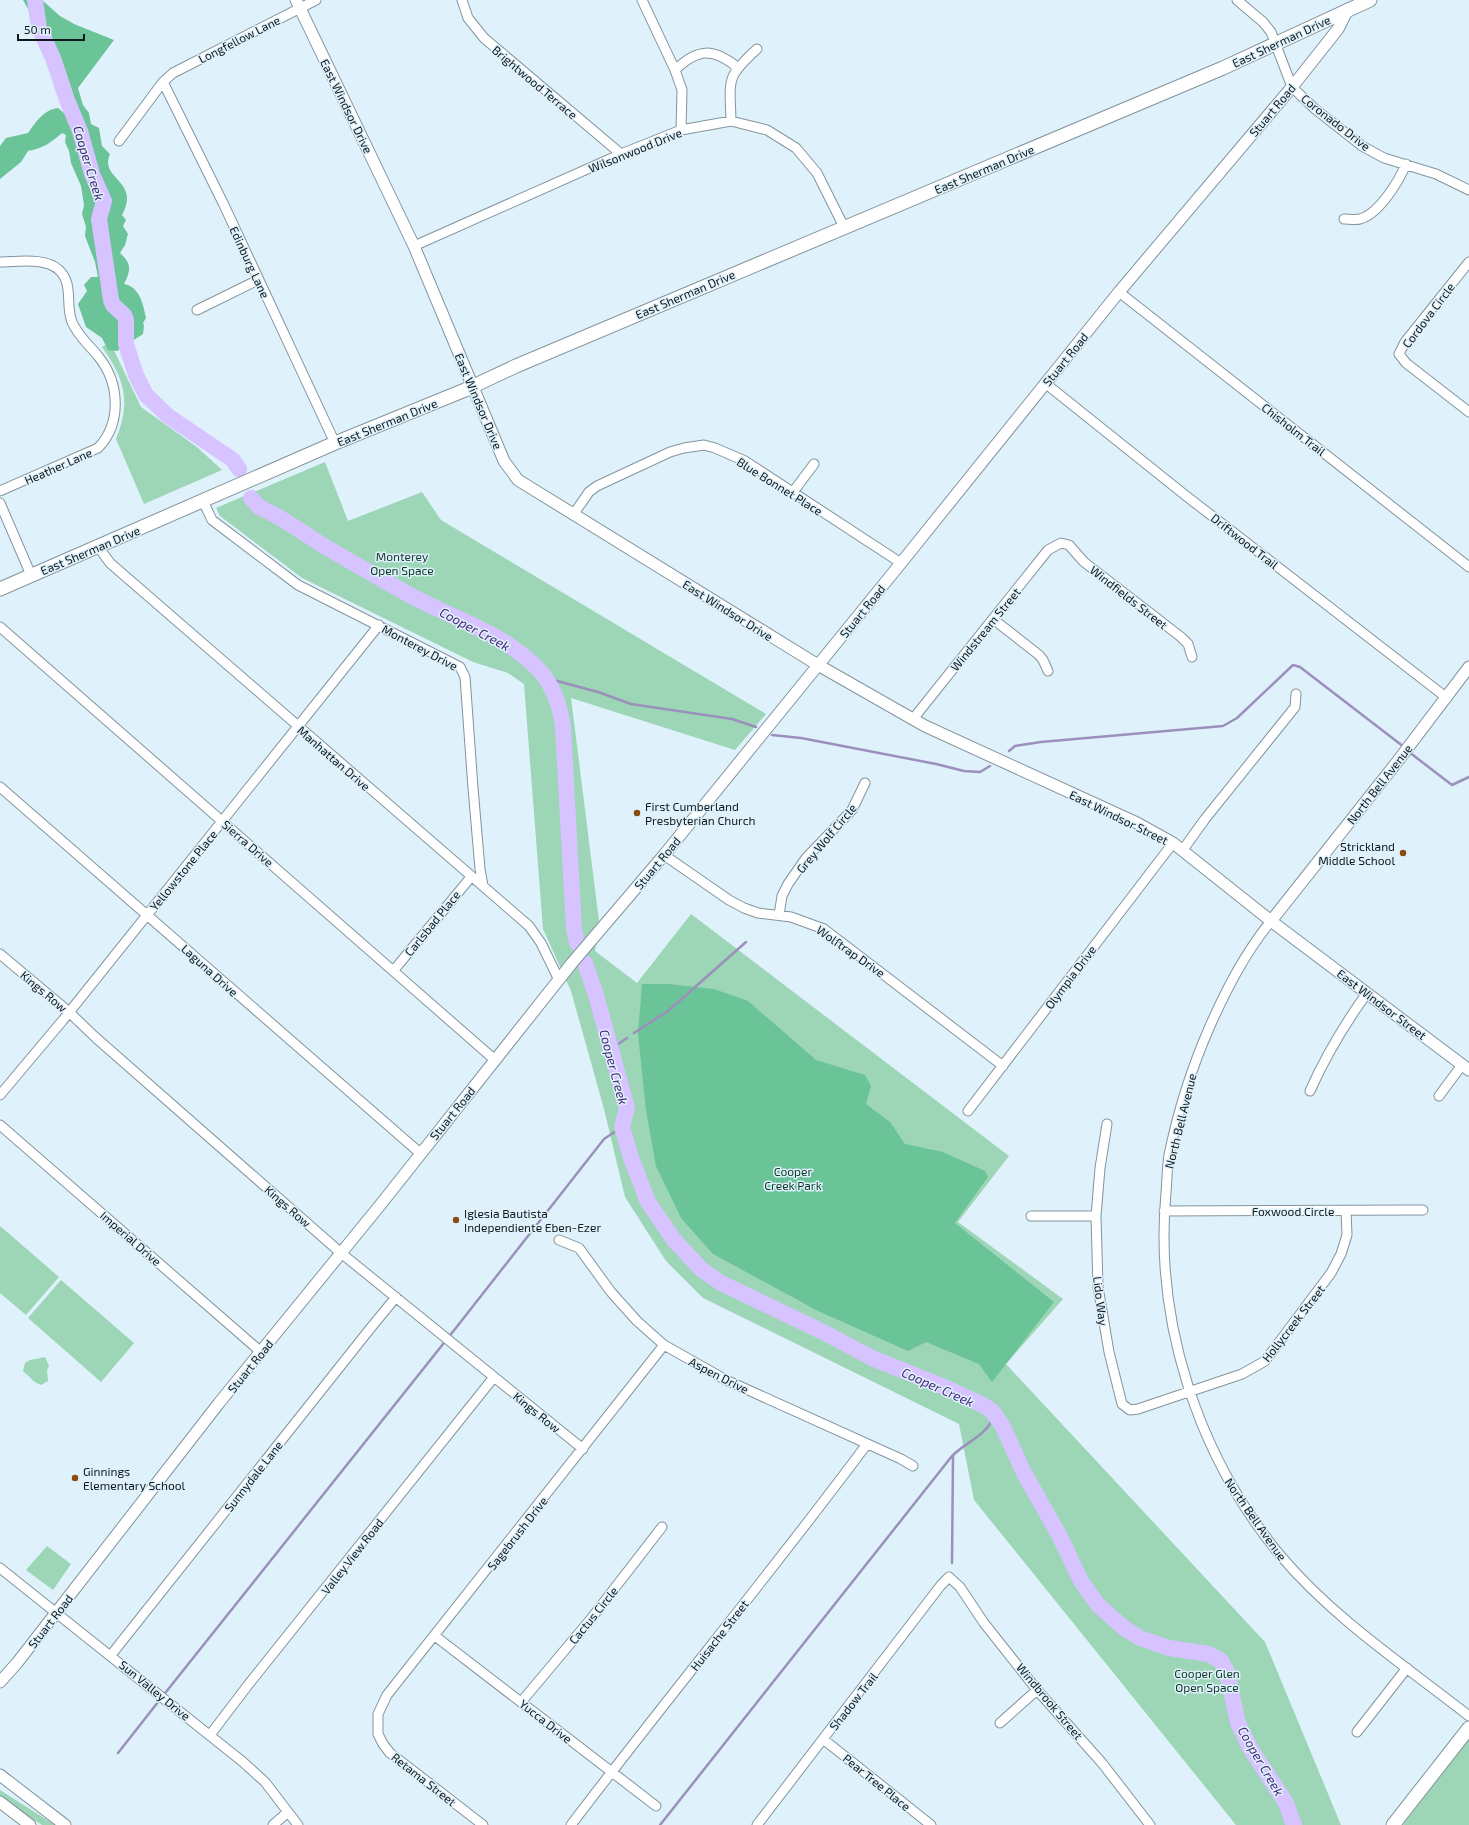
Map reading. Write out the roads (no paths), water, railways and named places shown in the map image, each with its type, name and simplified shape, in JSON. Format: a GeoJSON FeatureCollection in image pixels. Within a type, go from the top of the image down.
{"type":"FeatureCollection","features":[{"type":"Feature","properties":{"kind":"main road","name":"East Sherman Drive"},"geometry":{"type":"LineString","coordinates":[[0,589],[97,545],[203,501],[335,443],[1216,71],[1370,0]]}},
{"type":"Feature","properties":{"kind":"main road"},"geometry":{"type":"LineString","coordinates":[[1393,1825],[1469,1728]]}},
{"type":"Feature","properties":{"kind":"street","name":"Longfellow Lane"},"geometry":{"type":"LineString","coordinates":[[119,141],[163,82],[173,73],[298,4],[316,0]]}},
{"type":"Feature","properties":{"kind":"street","name":"Brightwood Terrace"},"geometry":{"type":"LineString","coordinates":[[462,0],[468,18],[484,38],[621,154]]}},
{"type":"Feature","properties":{"kind":"street"},"geometry":{"type":"LineString","coordinates":[[642,0],[675,70],[682,90],[681,130]]}},
{"type":"Feature","properties":{"kind":"street","name":"Coronado Drive"},"geometry":{"type":"LineString","coordinates":[[1237,0],[1263,22],[1271,32],[1292,87],[1315,108],[1362,146],[1384,158],[1436,174],[1469,190]]}},
{"type":"Feature","properties":{"kind":"street","name":"East Windsor Drive"},"geometry":{"type":"LineString","coordinates":[[298,4],[414,246],[504,461],[518,480],[818,666]]}},
{"type":"Feature","properties":{"kind":"street","name":"Stuart Road"},"geometry":{"type":"LineString","coordinates":[[0,1682],[17,1663],[261,1352],[559,980],[664,855],[818,666],[1119,292],[1292,87],[1338,29],[1348,10]]}},
{"type":"Feature","properties":{"kind":"street"},"geometry":{"type":"LineString","coordinates":[[731,121],[730,82],[737,67],[757,49]]}},
{"type":"Feature","properties":{"kind":"street"},"geometry":{"type":"LineString","coordinates":[[675,70],[686,60],[696,54],[708,52],[726,59],[737,67]]}},
{"type":"Feature","properties":{"kind":"street","name":"Edinburg Lane"},"geometry":{"type":"LineString","coordinates":[[163,82],[224,205],[335,443]]}},
{"type":"Feature","properties":{"kind":"street","name":"Wilsonwood Drive"},"geometry":{"type":"LineString","coordinates":[[414,246],[621,154],[681,130],[731,121],[767,130],[796,148],[817,173],[844,227]]}},
{"type":"Feature","properties":{"kind":"street"},"geometry":{"type":"LineString","coordinates":[[1344,219],[1359,219],[1376,209],[1393,188],[1406,164]]}},
{"type":"Feature","properties":{"kind":"street","name":"Heather Lane"},"geometry":{"type":"LineString","coordinates":[[0,262],[38,262],[53,265],[60,271],[66,279],[72,322],[82,339],[106,368],[114,389],[115,410],[113,423],[105,441],[98,448],[0,491]]}},
{"type":"Feature","properties":{"kind":"street","name":"Cordova Circle"},"geometry":{"type":"LineString","coordinates":[[1469,262],[1406,342],[1400,354],[1406,362],[1469,412]]}},
{"type":"Feature","properties":{"kind":"street"},"geometry":{"type":"LineString","coordinates":[[197,310],[258,280]]}},
{"type":"Feature","properties":{"kind":"street","name":"Chisholm Trail"},"geometry":{"type":"LineString","coordinates":[[1119,292],[1469,566]]}},
{"type":"Feature","properties":{"kind":"street","name":"Driftwood Trail"},"geometry":{"type":"LineString","coordinates":[[1045,383],[1059,396],[1135,453],[1185,495],[1447,698]]}},
{"type":"Feature","properties":{"kind":"street","name":"Blue Bonnet Place"},"geometry":{"type":"LineString","coordinates":[[573,515],[588,492],[597,486],[670,452],[704,445],[715,448],[745,461],[901,563]]}},
{"type":"Feature","properties":{"kind":"street"},"geometry":{"type":"LineString","coordinates":[[793,492],[814,464]]}},
{"type":"Feature","properties":{"kind":"street","name":"Monterey Drive"},"geometry":{"type":"LineString","coordinates":[[203,501],[212,520],[298,585],[460,666],[465,677],[479,861],[484,886]]}},
{"type":"Feature","properties":{"kind":"street"},"geometry":{"type":"LineString","coordinates":[[0,503],[31,575]]}},
{"type":"Feature","properties":{"kind":"street","name":"Windstream Street"},"geometry":{"type":"LineString","coordinates":[[913,719],[1048,550],[1061,543]]}},
{"type":"Feature","properties":{"kind":"street","name":"Windfields Street"},"geometry":{"type":"LineString","coordinates":[[1061,543],[1069,545],[1084,562],[1182,637],[1188,644],[1192,657]]}},
{"type":"Feature","properties":{"kind":"street","name":"Manhattan Drive"},"geometry":{"type":"LineString","coordinates":[[97,545],[110,563],[529,926],[541,943],[559,980]]}},
{"type":"Feature","properties":{"kind":"street"},"geometry":{"type":"LineString","coordinates":[[993,619],[1044,660],[1048,671]]}},
{"type":"Feature","properties":{"kind":"street","name":"Yellowstone Place"},"geometry":{"type":"LineString","coordinates":[[0,1094],[69,1012],[379,625]]}},
{"type":"Feature","properties":{"kind":"street","name":"Sierra Drive"},"geometry":{"type":"LineString","coordinates":[[0,627],[394,970],[495,1060]]}},
{"type":"Feature","properties":{"kind":"street","name":"East Windsor Street"},"geometry":{"type":"LineString","coordinates":[[818,666],[913,719],[1137,823],[1173,843],[1271,921],[1466,1068]]}},
{"type":"Feature","properties":{"kind":"street","name":"North Bell Avenue"},"geometry":{"type":"LineString","coordinates":[[1469,667],[1398,761],[1246,953],[1223,998],[1194,1065],[1181,1108],[1169,1156],[1163,1230],[1168,1295],[1177,1343],[1190,1391],[1201,1422],[1226,1477],[1269,1540],[1296,1573],[1324,1601],[1469,1716]]}},
{"type":"Feature","properties":{"kind":"street"},"geometry":{"type":"LineString","coordinates":[[1182,851],[1205,819],[1295,707],[1296,694]]}},
{"type":"Feature","properties":{"kind":"street","name":"Grey Wolf Circle"},"geometry":{"type":"LineString","coordinates":[[779,915],[782,896],[788,884],[806,858],[852,810],[865,783]]}},
{"type":"Feature","properties":{"kind":"street","name":"Laguna Drive"},"geometry":{"type":"LineString","coordinates":[[0,787],[420,1153]]}},
{"type":"Feature","properties":{"kind":"street","name":"Olympia Drive"},"geometry":{"type":"LineString","coordinates":[[968,1111],[1173,843]]}},
{"type":"Feature","properties":{"kind":"street","name":"Wolftrap Drive"},"geometry":{"type":"LineString","coordinates":[[664,855],[729,900],[744,908],[806,922],[824,929],[1003,1066]]}},
{"type":"Feature","properties":{"kind":"street","name":"Carlsbad Place"},"geometry":{"type":"LineString","coordinates":[[394,970],[471,877]]}},
{"type":"Feature","properties":{"kind":"street","name":"Kings Row"},"geometry":{"type":"LineString","coordinates":[[0,954],[69,1012],[95,1037],[341,1253],[583,1449]]}},
{"type":"Feature","properties":{"kind":"street"},"geometry":{"type":"LineString","coordinates":[[1310,1091],[1327,1054],[1342,1027],[1367,993]]}},
{"type":"Feature","properties":{"kind":"street"},"geometry":{"type":"LineString","coordinates":[[1439,1096],[1466,1068]]}},
{"type":"Feature","properties":{"kind":"street","name":"Lido Way"},"geometry":{"type":"LineString","coordinates":[[1108,1124],[1100,1168],[1096,1216],[1098,1287],[1109,1352],[1122,1404],[1130,1410],[1138,1409],[1190,1391]]}},
{"type":"Feature","properties":{"kind":"street","name":"Imperial Drive"},"geometry":{"type":"LineString","coordinates":[[0,1125],[261,1352]]}},
{"type":"Feature","properties":{"kind":"street","name":"Foxwood Circle"},"geometry":{"type":"LineString","coordinates":[[1164,1211],[1423,1210]]}},
{"type":"Feature","properties":{"kind":"street","name":"Hollycreek Street"},"geometry":{"type":"LineString","coordinates":[[1190,1391],[1242,1374],[1265,1361],[1331,1273],[1341,1254],[1347,1235],[1346,1211]]}},
{"type":"Feature","properties":{"kind":"street"},"geometry":{"type":"LineString","coordinates":[[1032,1216],[1096,1216]]}},
{"type":"Feature","properties":{"kind":"street","name":"Aspen Drive"},"geometry":{"type":"LineString","coordinates":[[559,1240],[579,1248],[611,1292],[637,1320],[664,1344],[726,1380],[901,1459],[913,1466]]}},
{"type":"Feature","properties":{"kind":"street","name":"Sunnydale Lane"},"geometry":{"type":"LineString","coordinates":[[111,1655],[396,1298]]}},
{"type":"Feature","properties":{"kind":"street","name":"Sagebrush Drive"},"geometry":{"type":"LineString","coordinates":[[377,1725],[378,1714],[387,1696],[583,1449],[664,1344]]}},
{"type":"Feature","properties":{"kind":"street","name":"Valley View Road"},"geometry":{"type":"LineString","coordinates":[[210,1735],[248,1685],[494,1377]]}},
{"type":"Feature","properties":{"kind":"street","name":"Huisache Street"},"geometry":{"type":"LineString","coordinates":[[571,1825],[611,1772],[799,1535],[867,1444]]}},
{"type":"Feature","properties":{"kind":"street","name":"Cactus Circle"},"geometry":{"type":"LineString","coordinates":[[522,1701],[590,1620],[662,1527]]}},
{"type":"Feature","properties":{"kind":"street","name":"Sun Valley Drive"},"geometry":{"type":"LineString","coordinates":[[0,1568],[111,1655],[262,1778],[298,1825]]}},
{"type":"Feature","properties":{"kind":"street","name":"Windbrook Street"},"geometry":{"type":"LineString","coordinates":[[949,1577],[960,1587],[984,1623],[1037,1690],[1102,1763],[1150,1825]]}},
{"type":"Feature","properties":{"kind":"street","name":"Shadow Trail"},"geometry":{"type":"LineString","coordinates":[[757,1825],[941,1584],[949,1577]]}},
{"type":"Feature","properties":{"kind":"street","name":"Yucca Drive"},"geometry":{"type":"LineString","coordinates":[[435,1636],[522,1701],[656,1806]]}},
{"type":"Feature","properties":{"kind":"street"},"geometry":{"type":"LineString","coordinates":[[1357,1732],[1407,1668]]}},
{"type":"Feature","properties":{"kind":"street"},"geometry":{"type":"LineString","coordinates":[[1000,1723],[1037,1690]]}},
{"type":"Feature","properties":{"kind":"street","name":"Retama Street"},"geometry":{"type":"LineString","coordinates":[[377,1725],[378,1734],[390,1753],[483,1825]]}},
{"type":"Feature","properties":{"kind":"street","name":"Pear Tree Place"},"geometry":{"type":"LineString","coordinates":[[823,1739],[931,1825]]}},
{"type":"Feature","properties":{"kind":"street"},"geometry":{"type":"LineString","coordinates":[[0,1775],[65,1825]]}},
{"type":"Feature","properties":{"kind":"street"},"geometry":{"type":"LineString","coordinates":[[0,1802],[30,1825]]}},
{"type":"Feature","properties":{"kind":"street"},"geometry":{"type":"LineString","coordinates":[[273,1825],[288,1812]]}},
{"type":"Feature","properties":{"kind":"waterway","name":"Cooper Creek"},"geometry":{"type":"LineString","coordinates":[[35,0],[39,28],[53,58],[67,100],[80,131],[92,174],[104,201],[99,219],[111,300],[113,305],[124,315],[126,320],[126,344],[136,375],[146,395],[168,416],[233,460],[239,469]]}},
{"type":"Feature","properties":{"kind":"waterway","name":"Cooper Creek"},"geometry":{"type":"LineString","coordinates":[[251,498],[259,507],[284,520],[365,570],[423,602],[475,626],[509,645],[544,676],[556,697],[563,727],[574,929],[577,943]]}},
{"type":"Feature","properties":{"kind":"waterway"},"geometry":{"type":"LineString","coordinates":[[1009,751],[1015,746],[1041,742],[1223,726],[1237,718],[1293,665],[1300,667],[1404,747]]}},
{"type":"Feature","properties":{"kind":"waterway"},"geometry":{"type":"LineString","coordinates":[[546,678],[598,692],[631,704],[732,719],[756,727]]}},
{"type":"Feature","properties":{"kind":"waterway"},"geometry":{"type":"LineString","coordinates":[[772,735],[801,738],[936,764],[964,771],[980,772],[990,766]]}},
{"type":"Feature","properties":{"kind":"waterway"},"geometry":{"type":"LineString","coordinates":[[1409,752],[1452,785],[1469,777]]}},
{"type":"Feature","properties":{"kind":"waterway"},"geometry":{"type":"LineString","coordinates":[[634,1033],[668,1011],[746,942]]}},
{"type":"Feature","properties":{"kind":"waterway","name":"Cooper Creek"},"geometry":{"type":"LineString","coordinates":[[585,963],[596,995],[627,1108],[622,1127],[631,1158],[648,1202],[674,1240],[701,1269],[721,1283],[825,1333],[872,1358],[944,1387],[983,1405],[992,1411],[1002,1425],[1024,1473],[1059,1535],[1081,1581],[1098,1605],[1124,1628],[1140,1638],[1169,1648],[1209,1654],[1221,1661],[1226,1670],[1238,1723],[1250,1748],[1286,1803],[1294,1825]]}},
{"type":"Feature","properties":{"kind":"waterway"},"geometry":{"type":"LineString","coordinates":[[611,1049],[627,1038]]}},
{"type":"Feature","properties":{"kind":"waterway"},"geometry":{"type":"LineString","coordinates":[[118,1753],[604,1139],[622,1127]]}},
{"type":"Feature","properties":{"kind":"waterway"},"geometry":{"type":"LineString","coordinates":[[660,1825],[952,1456],[982,1433],[987,1428],[995,1414]]}},
{"type":"Feature","properties":{"kind":"waterway"},"geometry":{"type":"LineString","coordinates":[[952,1563],[953,1456]]}},
{"type":"Feature","properties":{"kind":"place","name":"First Cumberland Presbyterian Church"},"geometry":{"type":"Point","coordinates":[637,813]}},
{"type":"Feature","properties":{"kind":"place","name":"Strickland Middle School"},"geometry":{"type":"Point","coordinates":[1403,853]}},
{"type":"Feature","properties":{"kind":"place","name":"Iglesia Bautista Independiente Eben-Ezer"},"geometry":{"type":"Point","coordinates":[456,1220]}},
{"type":"Feature","properties":{"kind":"place","name":"Ginnings Elementary School"},"geometry":{"type":"Point","coordinates":[75,1478]}},
{"type":"Feature","properties":{"kind":"park label","name":"Monterey Open Space"},"geometry":{"type":"Point","coordinates":[402,563]}},
{"type":"Feature","properties":{"kind":"park label","name":"Cooper Creek Park"},"geometry":{"type":"Point","coordinates":[793,1178]}},
{"type":"Feature","properties":{"kind":"park label","name":"Cooper Glen Open Space"},"geometry":{"type":"Point","coordinates":[1207,1680]}}]}
